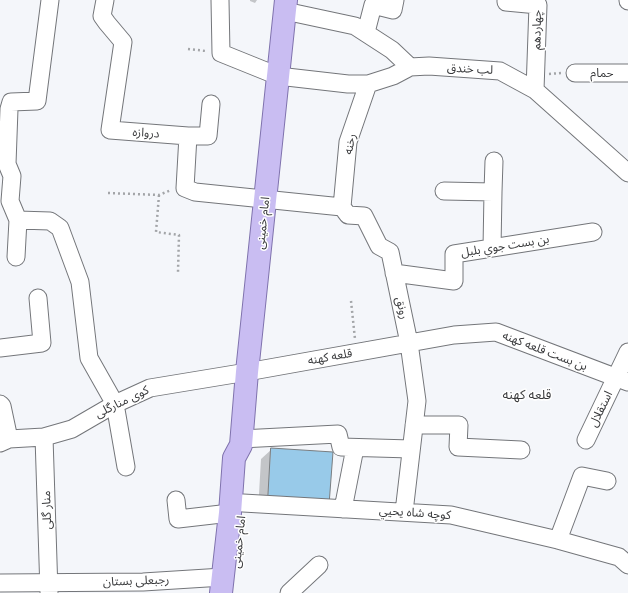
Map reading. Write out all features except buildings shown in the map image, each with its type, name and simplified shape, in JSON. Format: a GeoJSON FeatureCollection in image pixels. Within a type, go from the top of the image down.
{"type":"FeatureCollection","features":[{"type":"Feature","properties":{"kind":"main road","name":"امام خمینی"},"geometry":{"type":"LineString","coordinates":[[226,588],[237,508],[234,458],[241,442],[247,372],[286,6]]}},
{"type":"Feature","properties":{"kind":"street"},"geometry":{"type":"LineString","coordinates":[[16,256],[18,220],[10,201],[12,176],[5,171],[7,164],[5,108],[11,102],[36,101],[50,0]]}},
{"type":"Feature","properties":{"kind":"street","name":"دروازه"},"geometry":{"type":"LineString","coordinates":[[105,0],[102,16],[123,42],[110,130],[188,136]]}},
{"type":"Feature","properties":{"kind":"street","name":"لب خندق"},"geometry":{"type":"LineString","coordinates":[[220,0],[221,53],[278,76],[348,84],[368,84],[393,76],[410,67],[429,66],[500,70],[536,82],[628,173]]}},
{"type":"Feature","properties":{"kind":"street"},"geometry":{"type":"LineString","coordinates":[[366,32],[373,5],[393,10],[395,0]]}},
{"type":"Feature","properties":{"kind":"street","name":"چهاردهم"},"geometry":{"type":"LineString","coordinates":[[506,0],[506,2],[538,5],[536,82]]}},
{"type":"Feature","properties":{"kind":"street"},"geometry":{"type":"LineString","coordinates":[[286,6],[356,26],[392,50],[410,67]]}},
{"type":"Feature","properties":{"kind":"street","name":"حمام"},"geometry":{"type":"LineString","coordinates":[[575,73],[628,72]]}},
{"type":"Feature","properties":{"kind":"street","name":"رخنه"},"geometry":{"type":"LineString","coordinates":[[342,206],[348,142],[368,84]]}},
{"type":"Feature","properties":{"kind":"street"},"geometry":{"type":"LineString","coordinates":[[211,104],[208,136],[188,136],[185,188],[195,192],[265,199]]}},
{"type":"Feature","properties":{"kind":"street"},"geometry":{"type":"LineString","coordinates":[[492,248],[494,161]]}},
{"type":"Feature","properties":{"kind":"street"},"geometry":{"type":"LineString","coordinates":[[444,191],[493,192]]}},
{"type":"Feature","properties":{"kind":"street","name":"رونق"},"geometry":{"type":"LineString","coordinates":[[265,199],[342,206],[348,215],[364,216],[379,246],[390,252],[411,343],[417,401],[404,512]]}},
{"type":"Feature","properties":{"kind":"street"},"geometry":{"type":"LineString","coordinates":[[18,220],[50,221],[60,228],[80,282],[88,358],[115,404],[126,467]]}},
{"type":"Feature","properties":{"kind":"street","name":"بن بست جوي بلبل"},"geometry":{"type":"LineString","coordinates":[[394,272],[454,281],[454,254],[593,232]]}},
{"type":"Feature","properties":{"kind":"street"},"geometry":{"type":"LineString","coordinates":[[0,348],[42,343],[38,298]]}},
{"type":"Feature","properties":{"kind":"street","name":"بن بست قلعه کهنه"},"geometry":{"type":"LineString","coordinates":[[411,343],[454,335],[496,332],[622,380]]}},
{"type":"Feature","properties":{"kind":"street","name":"قلعه کهنه"},"geometry":{"type":"LineString","coordinates":[[247,372],[411,343]]}},
{"type":"Feature","properties":{"kind":"street","name":"استقلال"},"geometry":{"type":"LineString","coordinates":[[586,440],[622,380],[628,352]]}},
{"type":"Feature","properties":{"kind":"street","name":"کوی منارگلی"},"geometry":{"type":"LineString","coordinates":[[5,441],[44,437],[72,428],[115,404],[150,388],[247,372]]}},
{"type":"Feature","properties":{"kind":"street"},"geometry":{"type":"LineString","coordinates":[[0,404],[2,406],[5,441]]}},
{"type":"Feature","properties":{"kind":"street"},"geometry":{"type":"LineString","coordinates":[[414,425],[459,425],[458,447],[521,450]]}},
{"type":"Feature","properties":{"kind":"street"},"geometry":{"type":"LineString","coordinates":[[241,442],[338,434],[341,448],[411,449]]}},
{"type":"Feature","properties":{"kind":"street","name":"منار گلی"},"geometry":{"type":"LineString","coordinates":[[44,437],[49,588]]}},
{"type":"Feature","properties":{"kind":"street"},"geometry":{"type":"LineString","coordinates":[[343,509],[355,448]]}},
{"type":"Feature","properties":{"kind":"street"},"geometry":{"type":"LineString","coordinates":[[558,540],[582,476],[607,481]]}},
{"type":"Feature","properties":{"kind":"street","name":"کوچه شاه يحيي"},"geometry":{"type":"LineString","coordinates":[[176,500],[178,519],[237,508],[343,509],[451,515],[558,540],[618,557],[628,565]]}},
{"type":"Feature","properties":{"kind":"street"},"geometry":{"type":"LineString","coordinates":[[289,593],[319,566]]}},
{"type":"Feature","properties":{"kind":"street","name":"رجبعلی بستان"},"geometry":{"type":"LineString","coordinates":[[0,583],[49,588],[144,582],[226,588]]}},
{"type":"Feature","properties":{"kind":"path"},"geometry":{"type":"LineString","coordinates":[[536,82],[575,73]]}},
{"type":"Feature","properties":{"kind":"path"},"geometry":{"type":"LineString","coordinates":[[108,193],[159,195],[172,189],[185,188]]}},
{"type":"Feature","properties":{"kind":"path"},"geometry":{"type":"LineString","coordinates":[[159,195],[156,232],[180,235],[178,272]]}},
{"type":"Feature","properties":{"kind":"path"},"geometry":{"type":"LineString","coordinates":[[351,301],[356,352]]}},
{"type":"Feature","properties":{"kind":"district","name":"قلعه کهنه"},"geometry":{"type":"Point","coordinates":[527,395]}}]}
